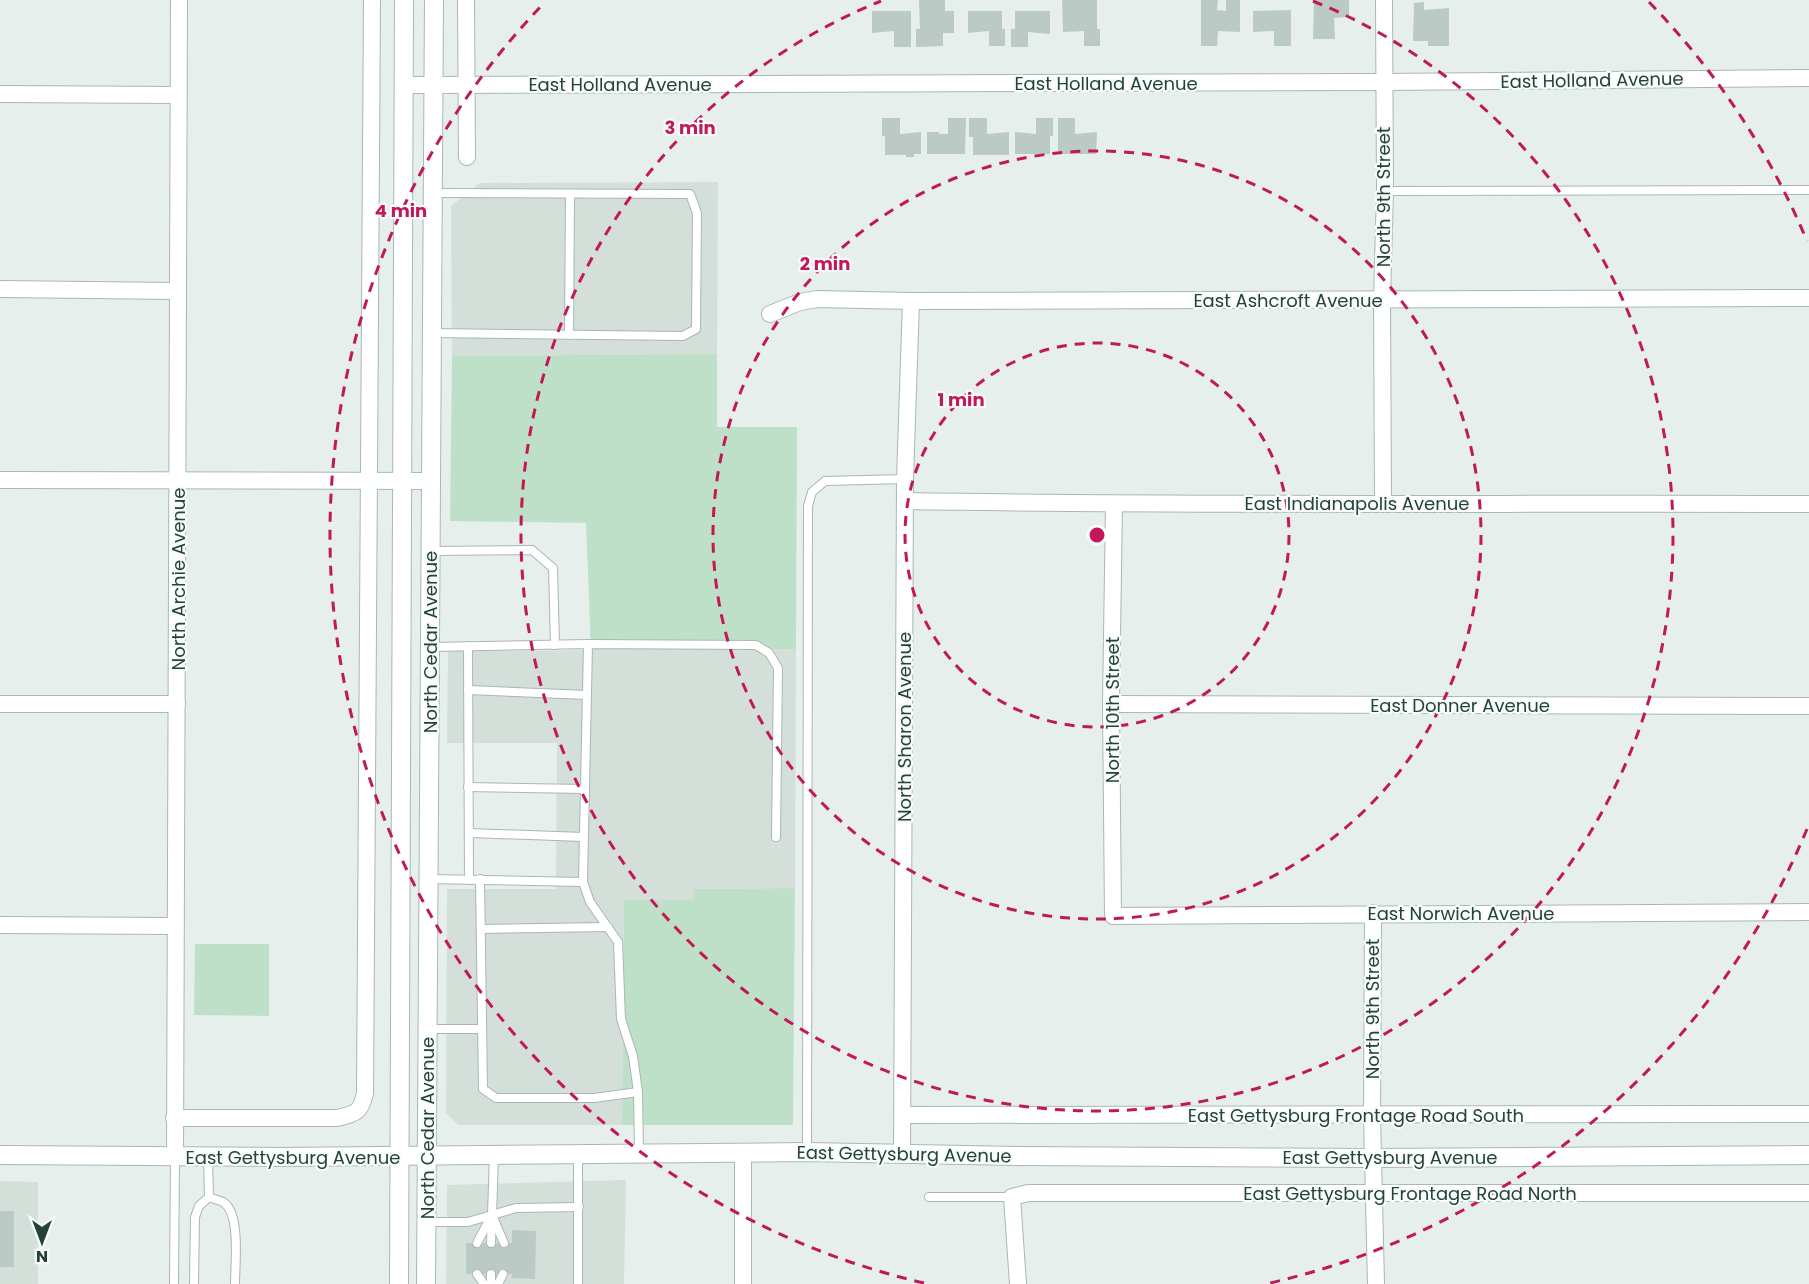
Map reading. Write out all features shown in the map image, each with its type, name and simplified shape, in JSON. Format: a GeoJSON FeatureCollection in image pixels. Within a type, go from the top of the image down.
{"type":"FeatureCollection","features":[{"type":"Feature","properties":{"kind":"main road","name":"North Cedar Avenue"},"geometry":{"type":"LineString","coordinates":[[399,1284],[404,0]]}},
{"type":"Feature","properties":{"kind":"main road","name":"North Cedar Avenue"},"geometry":{"type":"LineString","coordinates":[[426,1284],[434,0]]}},
{"type":"Feature","properties":{"kind":"main road"},"geometry":{"type":"LineString","coordinates":[[401,784],[409,803],[413,865],[417,873],[428,879]]}},
{"type":"Feature","properties":{"kind":"main road","name":"East Gettysburg Avenue"},"geometry":{"type":"LineString","coordinates":[[0,1155],[208,1157],[807,1152],[1372,1158],[1809,1155]]}},
{"type":"Feature","properties":{"kind":"street","name":"North Archie Avenue"},"geometry":{"type":"LineString","coordinates":[[175,1157],[179,0]]}},
{"type":"Feature","properties":{"kind":"street"},"geometry":{"type":"LineString","coordinates":[[174,1118],[337,1118],[352,1115],[362,1106],[365,1081],[372,0]]}},
{"type":"Feature","properties":{"kind":"street"},"geometry":{"type":"LineString","coordinates":[[466,0],[466,157]]}},
{"type":"Feature","properties":{"kind":"street","name":"North 9th Street"},"geometry":{"type":"LineString","coordinates":[[1383,502],[1384,0]]}},
{"type":"Feature","properties":{"kind":"street","name":"East Holland Avenue"},"geometry":{"type":"LineString","coordinates":[[404,85],[1383,82],[1809,78]]}},
{"type":"Feature","properties":{"kind":"street"},"geometry":{"type":"LineString","coordinates":[[0,94],[178,95]]}},
{"type":"Feature","properties":{"kind":"street"},"geometry":{"type":"LineString","coordinates":[[0,289],[178,291]]}},
{"type":"Feature","properties":{"kind":"street","name":"East Ashcroft Avenue"},"geometry":{"type":"LineString","coordinates":[[770,314],[800,302],[816,299],[911,302],[1809,298]]}},
{"type":"Feature","properties":{"kind":"street","name":"North Sharon Avenue"},"geometry":{"type":"LineString","coordinates":[[902,1153],[905,479],[911,302]]}},
{"type":"Feature","properties":{"kind":"street"},"geometry":{"type":"LineString","coordinates":[[0,480],[431,481]]}},
{"type":"Feature","properties":{"kind":"street","name":"East Indianapolis Avenue"},"geometry":{"type":"LineString","coordinates":[[905,501],[1114,504],[1383,502],[1809,504]]}},
{"type":"Feature","properties":{"kind":"street","name":"North 10th Street"},"geometry":{"type":"LineString","coordinates":[[1113,916],[1111,704],[1114,504]]}},
{"type":"Feature","properties":{"kind":"street"},"geometry":{"type":"LineString","coordinates":[[0,704],[177,704]]}},
{"type":"Feature","properties":{"kind":"street","name":"East Donner Avenue"},"geometry":{"type":"LineString","coordinates":[[1111,704],[1809,706]]}},
{"type":"Feature","properties":{"kind":"street","name":"East Norwich Avenue"},"geometry":{"type":"LineString","coordinates":[[1113,916],[1809,912]]}},
{"type":"Feature","properties":{"kind":"street","name":"North 9th Street"},"geometry":{"type":"LineString","coordinates":[[1373,913],[1372,1158],[1376,1284]]}},
{"type":"Feature","properties":{"kind":"street"},"geometry":{"type":"LineString","coordinates":[[0,925],[175,926]]}},
{"type":"Feature","properties":{"kind":"street","name":"East Gettysburg Frontage Road South"},"geometry":{"type":"LineString","coordinates":[[903,1115],[1809,1114]]}},
{"type":"Feature","properties":{"kind":"street"},"geometry":{"type":"LineString","coordinates":[[742,1284],[743,1152]]}},
{"type":"Feature","properties":{"kind":"street","name":"East Gettysburg Frontage Road North"},"geometry":{"type":"LineString","coordinates":[[1012,1197],[1028,1193],[1809,1193]]}},
{"type":"Feature","properties":{"kind":"street"},"geometry":{"type":"LineString","coordinates":[[1012,1197],[1018,1284]]}},
{"type":"Feature","properties":{"kind":"lane"},"geometry":{"type":"LineString","coordinates":[[1385,191],[1809,190]]}},
{"type":"Feature","properties":{"kind":"lane"},"geometry":{"type":"LineString","coordinates":[[432,193],[690,194],[697,213],[696,329],[683,336],[432,333]]}},
{"type":"Feature","properties":{"kind":"lane"},"geometry":{"type":"LineString","coordinates":[[569,335],[570,194]]}},
{"type":"Feature","properties":{"kind":"lane"},"geometry":{"type":"LineString","coordinates":[[807,1152],[808,506],[812,492],[825,482],[905,479]]}},
{"type":"Feature","properties":{"kind":"lane"},"geometry":{"type":"LineString","coordinates":[[430,551],[532,550],[553,568],[555,645]]}},
{"type":"Feature","properties":{"kind":"lane"},"geometry":{"type":"LineString","coordinates":[[588,645],[583,882],[590,902],[618,942],[621,1020],[633,1056],[638,1092],[639,1153]]}},
{"type":"Feature","properties":{"kind":"lane"},"geometry":{"type":"LineString","coordinates":[[430,647],[756,645],[769,653],[777,668],[776,837]]}},
{"type":"Feature","properties":{"kind":"lane"},"geometry":{"type":"LineString","coordinates":[[468,646],[469,880]]}},
{"type":"Feature","properties":{"kind":"lane"},"geometry":{"type":"LineString","coordinates":[[468,690],[587,695]]}},
{"type":"Feature","properties":{"kind":"lane"},"geometry":{"type":"LineString","coordinates":[[468,787],[585,789]]}},
{"type":"Feature","properties":{"kind":"lane"},"geometry":{"type":"LineString","coordinates":[[469,833],[584,837]]}},
{"type":"Feature","properties":{"kind":"lane"},"geometry":{"type":"LineString","coordinates":[[428,879],[583,882]]}},
{"type":"Feature","properties":{"kind":"lane"},"geometry":{"type":"LineString","coordinates":[[480,879],[483,1089],[496,1098],[594,1098],[638,1092]]}},
{"type":"Feature","properties":{"kind":"lane"},"geometry":{"type":"LineString","coordinates":[[481,929],[608,927]]}},
{"type":"Feature","properties":{"kind":"lane"},"geometry":{"type":"LineString","coordinates":[[427,1029],[481,1029]]}},
{"type":"Feature","properties":{"kind":"lane"},"geometry":{"type":"LineString","coordinates":[[578,1154],[578,1284]]}},
{"type":"Feature","properties":{"kind":"lane"},"geometry":{"type":"LineString","coordinates":[[491,1244],[494,1155]]}},
{"type":"Feature","properties":{"kind":"lane"},"geometry":{"type":"LineString","coordinates":[[174,1284],[175,1157]]}},
{"type":"Feature","properties":{"kind":"lane"},"geometry":{"type":"LineString","coordinates":[[194,1284],[195,1217],[199,1206],[209,1197],[208,1157]]}},
{"type":"Feature","properties":{"kind":"lane"},"geometry":{"type":"LineString","coordinates":[[209,1197],[224,1202],[232,1213],[235,1224],[235,1284]]}},
{"type":"Feature","properties":{"kind":"lane"},"geometry":{"type":"LineString","coordinates":[[928,1197],[1012,1197]]}},
{"type":"Feature","properties":{"kind":"lane"},"geometry":{"type":"LineString","coordinates":[[426,1222],[468,1222],[516,1208],[579,1207]]}},
{"type":"Feature","properties":{"kind":"lane"},"geometry":{"type":"LineString","coordinates":[[477,1243],[492,1215]]}},
{"type":"Feature","properties":{"kind":"lane"},"geometry":{"type":"LineString","coordinates":[[492,1215],[504,1244]]}},
{"type":"Feature","properties":{"kind":"lane"},"geometry":{"type":"LineString","coordinates":[[477,1274],[484,1284]]}},
{"type":"Feature","properties":{"kind":"lane"},"geometry":{"type":"LineString","coordinates":[[491,1274],[491,1284]]}},
{"type":"Feature","properties":{"kind":"lane"},"geometry":{"type":"LineString","coordinates":[[498,1284],[503,1274]]}},
{"type":"Feature","properties":{"kind":"shaded area"},"geometry":{"type":"Polygon","coordinates":[[[718,182],[717,354],[452,356],[451,206],[480,183],[718,182]]]}},
{"type":"Feature","properties":{"kind":"shaded area"},"geometry":{"type":"Polygon","coordinates":[[[796,649],[795,888],[694,889],[694,900],[624,900],[622,1125],[458,1125],[446,1113],[447,889],[556,889],[557,743],[447,743],[448,651],[796,649]]]}},
{"type":"Feature","properties":{"kind":"shaded area"},"geometry":{"type":"Polygon","coordinates":[[[626,1180],[624,1284],[446,1284],[447,1185],[626,1180]]]}},
{"type":"Feature","properties":{"kind":"shaded area"},"geometry":{"type":"Polygon","coordinates":[[[0,1181],[38,1182],[38,1284],[0,1284],[0,1181]]]}},
{"type":"Feature","properties":{"kind":"green space"},"geometry":{"type":"Polygon","coordinates":[[[717,354],[717,427],[797,427],[796,649],[591,650],[586,523],[450,521],[452,356],[717,354]]]}},
{"type":"Feature","properties":{"kind":"green space"},"geometry":{"type":"Polygon","coordinates":[[[795,888],[793,1125],[622,1125],[624,900],[693,900],[694,889],[795,888]]]}},
{"type":"Feature","properties":{"kind":"green space"},"geometry":{"type":"Polygon","coordinates":[[[195,944],[269,944],[269,1016],[194,1015],[195,944]]]}},
{"type":"Feature","properties":{"kind":"building"},"geometry":{"type":"Polygon","coordinates":[[[919,0],[945,0],[945,11],[954,11],[954,33],[943,33],[943,46],[916,47],[916,29],[920,29],[919,0]]]}},
{"type":"Feature","properties":{"kind":"building"},"geometry":{"type":"Polygon","coordinates":[[[1062,0],[1097,0],[1097,29],[1100,29],[1100,46],[1084,46],[1084,31],[1063,32],[1062,0]]]}},
{"type":"Feature","properties":{"kind":"building"},"geometry":{"type":"Polygon","coordinates":[[[1201,0],[1218,0],[1217,10],[1226,11],[1226,0],[1240,0],[1240,32],[1218,31],[1217,46],[1201,46],[1201,0]]]}},
{"type":"Feature","properties":{"kind":"building"},"geometry":{"type":"Polygon","coordinates":[[[1314,0],[1349,0],[1349,17],[1334,18],[1335,39],[1313,39],[1314,0]]]}},
{"type":"Feature","properties":{"kind":"building"},"geometry":{"type":"Polygon","coordinates":[[[1424,2],[1424,10],[1449,8],[1449,46],[1428,46],[1428,41],[1413,41],[1414,3],[1424,2]]]}},
{"type":"Feature","properties":{"kind":"building"},"geometry":{"type":"Polygon","coordinates":[[[1291,10],[1291,46],[1274,46],[1274,31],[1253,32],[1253,11],[1291,10]]]}},
{"type":"Feature","properties":{"kind":"building"},"geometry":{"type":"Polygon","coordinates":[[[872,11],[911,11],[911,47],[894,47],[894,31],[872,33],[872,11]]]}},
{"type":"Feature","properties":{"kind":"building"},"geometry":{"type":"Polygon","coordinates":[[[968,11],[1002,11],[1005,46],[989,46],[989,31],[968,33],[968,11]]]}},
{"type":"Feature","properties":{"kind":"building"},"geometry":{"type":"Polygon","coordinates":[[[1015,11],[1050,11],[1050,34],[1028,32],[1028,47],[1011,47],[1011,29],[1015,29],[1015,11]]]}},
{"type":"Feature","properties":{"kind":"building"},"geometry":{"type":"Polygon","coordinates":[[[882,118],[900,118],[900,134],[921,132],[921,154],[914,154],[914,157],[885,155],[882,118]]]}},
{"type":"Feature","properties":{"kind":"building"},"geometry":{"type":"Polygon","coordinates":[[[948,118],[966,118],[965,154],[927,154],[927,132],[948,134],[948,118]]]}},
{"type":"Feature","properties":{"kind":"building"},"geometry":{"type":"Polygon","coordinates":[[[969,118],[987,118],[987,134],[1009,132],[1009,155],[973,155],[973,137],[969,137],[969,118]]]}},
{"type":"Feature","properties":{"kind":"building"},"geometry":{"type":"Polygon","coordinates":[[[1036,118],[1053,118],[1050,154],[1015,154],[1015,132],[1036,134],[1036,118]]]}},
{"type":"Feature","properties":{"kind":"building"},"geometry":{"type":"Polygon","coordinates":[[[1058,118],[1075,118],[1075,134],[1097,132],[1096,154],[1058,154],[1058,118]]]}},
{"type":"Feature","properties":{"kind":"building"},"geometry":{"type":"Polygon","coordinates":[[[0,1211],[14,1211],[14,1267],[0,1267],[0,1211]]]}},
{"type":"Feature","properties":{"kind":"building"},"geometry":{"type":"Polygon","coordinates":[[[512,1230],[536,1231],[535,1279],[511,1278],[512,1274],[466,1274],[466,1243],[512,1243],[512,1230]]]}}]}
